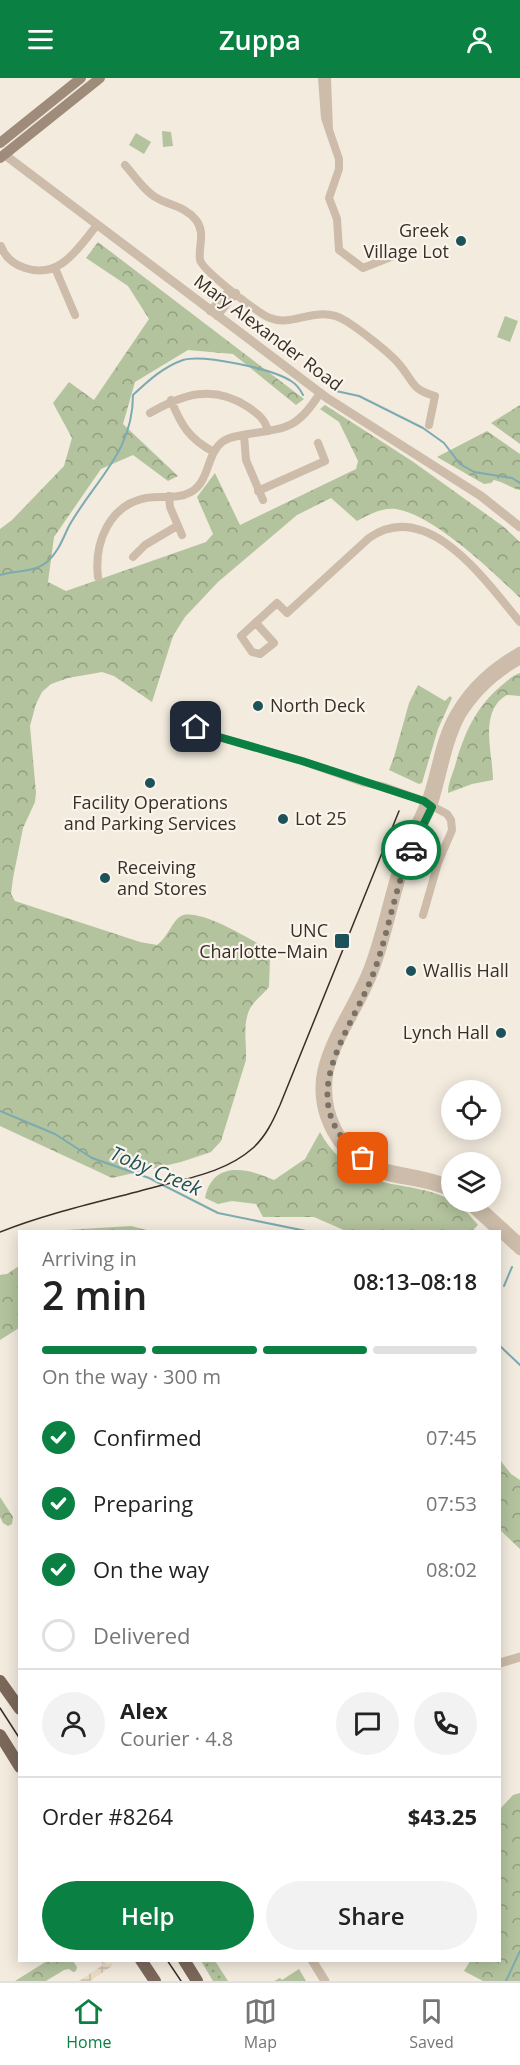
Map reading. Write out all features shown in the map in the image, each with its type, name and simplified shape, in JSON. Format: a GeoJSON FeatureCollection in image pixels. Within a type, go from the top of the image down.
{"type":"FeatureCollection","features":[{"type":"Feature","properties":{"kind":"main road"},"geometry":{"type":"LineString","coordinates":[[0,143],[81,78]]}},
{"type":"Feature","properties":{"kind":"main road"},"geometry":{"type":"LineString","coordinates":[[2,155],[100,78]]}},
{"type":"Feature","properties":{"kind":"main road"},"geometry":{"type":"LineString","coordinates":[[0,1680],[18,1706]]}},
{"type":"Feature","properties":{"kind":"main road"},"geometry":{"type":"LineString","coordinates":[[0,1735],[18,1761]]}},
{"type":"Feature","properties":{"kind":"main road"},"geometry":{"type":"LineString","coordinates":[[142,1962],[155,1981]]}},
{"type":"Feature","properties":{"kind":"main road"},"geometry":{"type":"LineString","coordinates":[[185,1962],[197,1981]]}},
{"type":"Feature","properties":{"kind":"street"},"geometry":{"type":"LineString","coordinates":[[322,78],[325,118],[339,164],[337,178],[329,198],[337,219],[339,250],[363,268],[400,253]]}},
{"type":"Feature","properties":{"kind":"street"},"geometry":{"type":"LineString","coordinates":[[327,78],[329,130]]}},
{"type":"Feature","properties":{"kind":"street","name":"Mary Alexander Road"},"geometry":{"type":"LineString","coordinates":[[2,155],[320,393],[481,496],[520,527]]}},
{"type":"Feature","properties":{"kind":"street"},"geometry":{"type":"LineString","coordinates":[[125,165],[154,197],[182,208],[196,220],[201,231],[202,265],[233,292],[274,319],[325,314],[337,316],[399,363],[413,385],[435,396],[429,425]]}},
{"type":"Feature","properties":{"kind":"street"},"geometry":{"type":"LineString","coordinates":[[1,246],[10,260],[23,267],[41,270],[55,268],[70,258],[97,225]]}},
{"type":"Feature","properties":{"kind":"street"},"geometry":{"type":"LineString","coordinates":[[55,268],[75,315]]}},
{"type":"Feature","properties":{"kind":"street"},"geometry":{"type":"LineString","coordinates":[[214,313],[233,292]]}},
{"type":"Feature","properties":{"kind":"street"},"geometry":{"type":"LineString","coordinates":[[150,413],[171,400],[207,393],[230,397],[256,412],[266,424],[268,431]]}},
{"type":"Feature","properties":{"kind":"street"},"geometry":{"type":"LineString","coordinates":[[98,576],[98,547],[103,533],[116,514],[124,507],[139,500],[186,494],[197,488],[203,480],[214,452],[227,439],[282,429],[296,422],[310,408],[320,393]]}},
{"type":"Feature","properties":{"kind":"street"},"geometry":{"type":"LineString","coordinates":[[171,400],[181,423],[193,439],[214,452]]}},
{"type":"Feature","properties":{"kind":"street"},"geometry":{"type":"LineString","coordinates":[[244,435],[246,460],[263,500]]}},
{"type":"Feature","properties":{"kind":"street"},"geometry":{"type":"LineString","coordinates":[[258,491],[325,461],[318,443]]}},
{"type":"Feature","properties":{"kind":"street"},"geometry":{"type":"LineString","coordinates":[[169,496],[170,507],[182,535]]}},
{"type":"Feature","properties":{"kind":"street"},"geometry":{"type":"LineString","coordinates":[[132,557],[145,545],[177,526]]}},
{"type":"Feature","properties":{"kind":"street"},"geometry":{"type":"LineString","coordinates":[[256,623],[277,603],[287,614],[369,538],[377,532],[401,526],[426,532],[459,553],[520,622]]}},
{"type":"Feature","properties":{"kind":"street"},"geometry":{"type":"LineString","coordinates":[[429,804],[444,738],[456,711],[468,693],[485,675],[520,651]]}},
{"type":"Feature","properties":{"kind":"street"},"geometry":{"type":"LineString","coordinates":[[441,1181],[427,1176],[386,1169],[367,1161],[353,1150],[345,1141],[332,1115],[328,1087],[330,1068],[368,978],[407,860],[452,738],[464,712],[485,684],[520,660]]}},
{"type":"Feature","properties":{"kind":"street"},"geometry":{"type":"LineString","coordinates":[[196,727],[205,733],[320,766],[429,804],[450,817],[452,826],[435,870],[423,915]]}},
{"type":"Feature","properties":{"kind":"street"},"geometry":{"type":"LineString","coordinates":[[368,978],[329,1051],[323,1068],[321,1098],[326,1120],[343,1149],[366,1168],[388,1177],[428,1184],[441,1189]]}},
{"type":"Feature","properties":{"kind":"street"},"geometry":{"type":"LineString","coordinates":[[476,1212],[497,1230]]}},
{"type":"Feature","properties":{"kind":"street"},"geometry":{"type":"LineString","coordinates":[[487,1212],[520,1242]]}},
{"type":"Feature","properties":{"kind":"street"},"geometry":{"type":"LineString","coordinates":[[501,1234],[520,1251]]}},
{"type":"Feature","properties":{"kind":"street"},"geometry":{"type":"LineString","coordinates":[[501,1663],[520,1657]]}},
{"type":"Feature","properties":{"kind":"street"},"geometry":{"type":"LineString","coordinates":[[313,1962],[325,1981]]}},
{"type":"Feature","properties":{"kind":"green space"},"geometry":{"type":"Polygon","coordinates":[[[162,131],[171,132],[173,146],[163,147],[162,131]]]}},
{"type":"Feature","properties":{"kind":"green space"},"geometry":{"type":"Polygon","coordinates":[[[136,133],[151,142],[144,154],[129,145],[136,133]]]}},
{"type":"Feature","properties":{"kind":"green space"},"geometry":{"type":"Polygon","coordinates":[[[98,242],[304,399],[296,405],[233,354],[188,350],[135,382],[123,424],[178,476],[168,481],[133,455],[101,469],[54,537],[48,582],[66,591],[206,542],[213,534],[197,497],[215,473],[240,525],[356,469],[358,461],[339,422],[320,409],[325,405],[412,461],[504,527],[520,542],[520,598],[462,546],[411,513],[386,509],[357,521],[331,498],[297,515],[218,582],[185,617],[173,636],[152,702],[114,676],[102,672],[68,678],[51,684],[42,692],[30,726],[36,793],[35,802],[23,828],[13,878],[11,894],[15,901],[140,942],[157,945],[181,916],[189,914],[200,916],[225,926],[268,949],[270,958],[269,987],[253,1004],[247,1017],[246,1060],[221,1141],[211,1152],[181,1162],[112,1178],[0,1126],[0,529],[12,520],[64,466],[72,438],[53,403],[69,382],[94,400],[149,319],[128,286],[86,258],[98,242]]]}},
{"type":"Feature","properties":{"kind":"green space"},"geometry":{"type":"Polygon","coordinates":[[[505,316],[518,321],[510,342],[497,337],[505,316]]]}},
{"type":"Feature","properties":{"kind":"green space"},"geometry":{"type":"Polygon","coordinates":[[[520,405],[520,444],[491,423],[520,405]]]}},
{"type":"Feature","properties":{"kind":"green space"},"geometry":{"type":"Polygon","coordinates":[[[487,431],[520,454],[520,490],[494,480],[484,484],[437,457],[487,431]]]}},
{"type":"Feature","properties":{"kind":"green space"},"geometry":{"type":"Polygon","coordinates":[[[520,673],[520,696],[507,695],[498,702],[490,722],[493,780],[472,784],[448,793],[462,743],[477,713],[492,694],[520,673]]]}},
{"type":"Feature","properties":{"kind":"green space"},"geometry":{"type":"Polygon","coordinates":[[[418,685],[445,701],[450,696],[452,698],[438,729],[422,783],[419,784],[389,770],[409,703],[418,685]]]}},
{"type":"Feature","properties":{"kind":"green space"},"geometry":{"type":"Polygon","coordinates":[[[320,1132],[334,1152],[365,1178],[441,1196],[441,1212],[467,1212],[478,1225],[473,1230],[344,1230],[314,1217],[263,1217],[256,1204],[232,1201],[218,1204],[205,1198],[215,1177],[223,1172],[242,1170],[274,1180],[305,1159],[320,1132]]]}},
{"type":"Feature","properties":{"kind":"green space"},"geometry":{"type":"Polygon","coordinates":[[[131,1226],[147,1230],[66,1230],[131,1226]]]}},
{"type":"Feature","properties":{"kind":"green space"},"geometry":{"type":"Polygon","coordinates":[[[18,1267],[18,1329],[0,1340],[0,1275],[7,1274],[18,1267]]]}},
{"type":"Feature","properties":{"kind":"green space"},"geometry":{"type":"Polygon","coordinates":[[[501,1461],[511,1474],[520,1480],[520,1549],[501,1531],[501,1461]]]}},
{"type":"Feature","properties":{"kind":"green space"},"geometry":{"type":"Polygon","coordinates":[[[0,1497],[13,1517],[12,1524],[8,1526],[0,1517],[0,1497]]]}},
{"type":"Feature","properties":{"kind":"green space"},"geometry":{"type":"Polygon","coordinates":[[[520,1793],[520,1981],[483,1981],[464,1971],[469,1962],[501,1962],[501,1808],[513,1795],[520,1793]]]}},
{"type":"Feature","properties":{"kind":"green space"},"geometry":{"type":"Polygon","coordinates":[[[45,1962],[74,1962],[77,1967],[76,1971],[64,1970],[46,1981],[15,1981],[45,1962]]]}},
{"type":"Feature","properties":{"kind":"green space"},"geometry":{"type":"Polygon","coordinates":[[[202,1962],[216,1962],[228,1981],[213,1981],[202,1962]]]}},
{"type":"Feature","properties":{"kind":"green space"},"geometry":{"type":"Polygon","coordinates":[[[299,1969],[306,1981],[274,1981],[280,1978],[282,1980],[299,1969]]]}},
{"type":"Feature","properties":{"kind":"shaded area"},"geometry":{"type":"Polygon","coordinates":[[[102,1962],[107,1965],[111,1963],[112,1966],[90,1981],[79,1981],[103,1965],[102,1962]]]}},
{"type":"Feature","properties":{"kind":"waterway"},"geometry":{"type":"LineString","coordinates":[[0,575],[37,568],[52,557],[79,510],[120,449],[127,433],[133,395],[162,370],[183,360],[193,359],[238,364],[282,376],[295,384],[303,395]]}},
{"type":"Feature","properties":{"kind":"waterway"},"geometry":{"type":"LineString","coordinates":[[336,391],[359,396],[423,428],[444,443],[460,464],[474,472],[512,478],[520,483]]}},
{"type":"Feature","properties":{"kind":"waterway","name":"Toby Creek"},"geometry":{"type":"LineString","coordinates":[[0,1111],[55,1134],[92,1158],[149,1178],[218,1213],[301,1230]]}},
{"type":"Feature","properties":{"kind":"waterway"},"geometry":{"type":"LineString","coordinates":[[504,1286],[512,1267]]}},
{"type":"Feature","properties":{"kind":"waterway","name":"Toby Creek"},"geometry":{"type":"LineString","coordinates":[[501,1347],[520,1365]]}},
{"type":"Feature","properties":{"kind":"waterway"},"geometry":{"type":"LineString","coordinates":[[506,1981],[520,1951]]}},
{"type":"Feature","properties":{"kind":"tram line"},"geometry":{"type":"LineString","coordinates":[[0,1232],[58,1213],[219,1169],[242,1156],[258,1143],[269,1128],[280,1105],[399,811]]}},
{"type":"Feature","properties":{"kind":"tram line"},"geometry":{"type":"LineString","coordinates":[[0,1708],[18,1736]]}},
{"type":"Feature","properties":{"kind":"tram line"},"geometry":{"type":"LineString","coordinates":[[168,1962],[181,1981]]}},
{"type":"Feature","properties":{"kind":"way so far"},"geometry":{"type":"LineString","coordinates":[[363,1158],[345,1141],[334,1122],[328,1098],[328,1077],[334,1057],[375,971],[411,850]]}},
{"type":"Feature","properties":{"kind":"place","name":"Greek Village Lot"},"geometry":{"type":"Point","coordinates":[461,241]}},
{"type":"Feature","properties":{"kind":"place","name":"North Deck"},"geometry":{"type":"Point","coordinates":[258,706]}},
{"type":"Feature","properties":{"kind":"place","name":"Facility Operations and Parking Services"},"geometry":{"type":"Point","coordinates":[150,783]}},
{"type":"Feature","properties":{"kind":"place","name":"Lot 25"},"geometry":{"type":"Point","coordinates":[283,819]}},
{"type":"Feature","properties":{"kind":"place","name":"Receiving and Stores"},"geometry":{"type":"Point","coordinates":[105,878]}},
{"type":"Feature","properties":{"kind":"place","name":"UNC Charlotte–Main"},"geometry":{"type":"Point","coordinates":[342,941]}},
{"type":"Feature","properties":{"kind":"place","name":"Wallis Hall"},"geometry":{"type":"Point","coordinates":[411,971]}},
{"type":"Feature","properties":{"kind":"place","name":"Lynch Hall"},"geometry":{"type":"Point","coordinates":[501,1033]}},
{"type":"Feature","properties":{"kind":"route"},"geometry":{"type":"LineString","coordinates":[[196,727],[205,733],[320,766],[424,801],[432,807],[411,850]]}}]}
